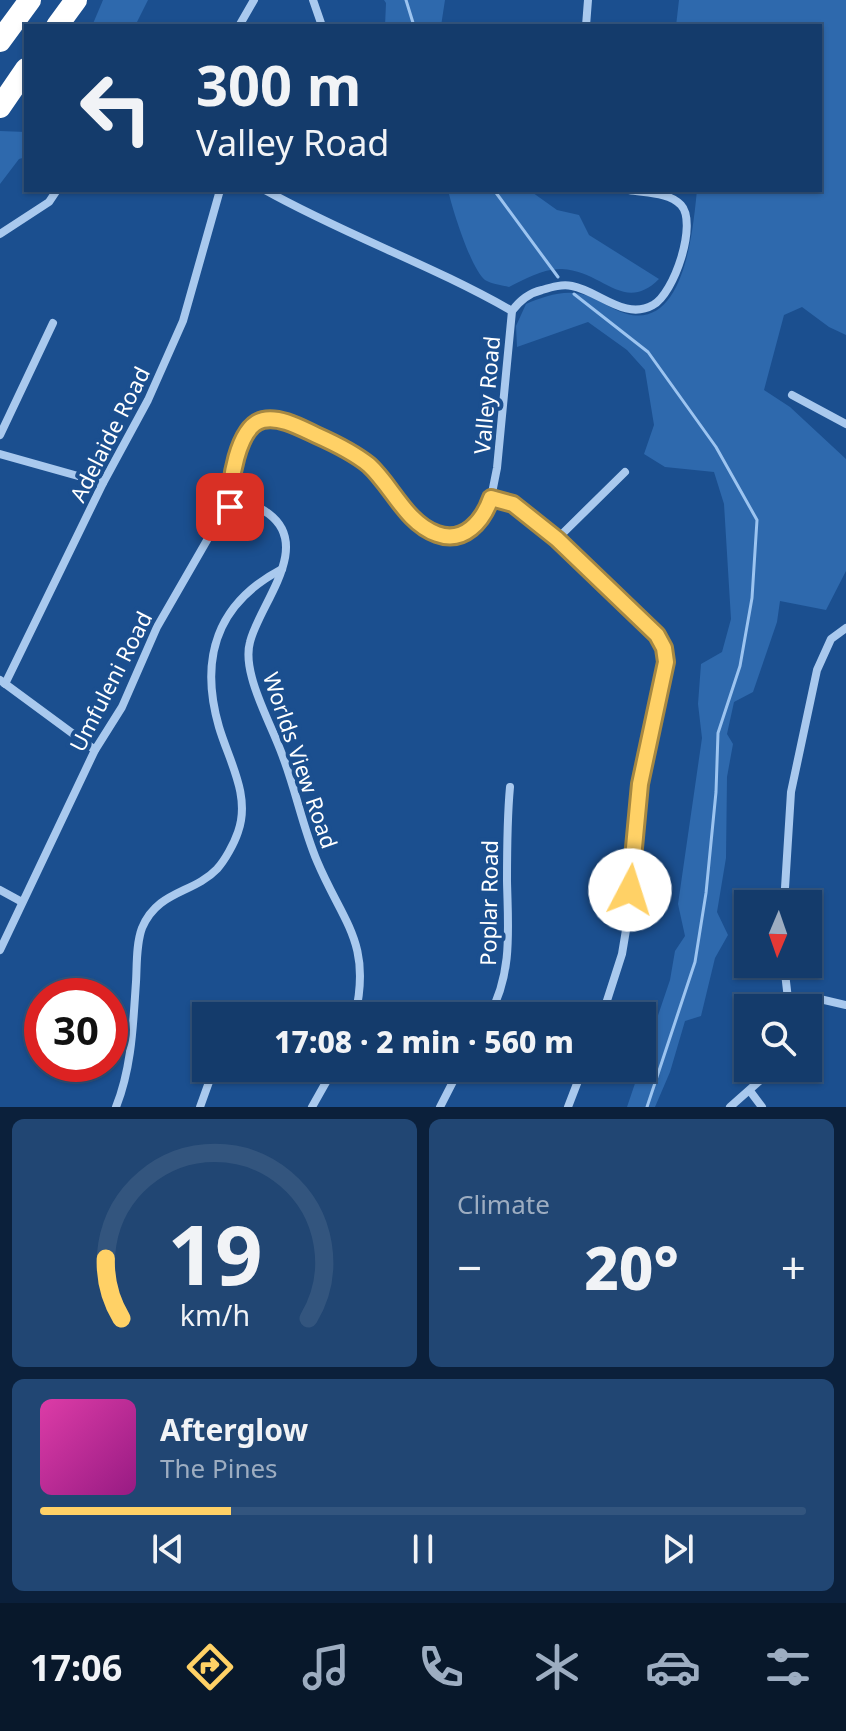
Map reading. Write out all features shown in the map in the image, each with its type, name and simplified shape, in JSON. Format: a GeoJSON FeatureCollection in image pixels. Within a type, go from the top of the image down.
{"type":"FeatureCollection","features":[{"type":"Feature","properties":{"kind":"highway"},"geometry":{"type":"LineString","coordinates":[[0,41],[30,0]]}},
{"type":"Feature","properties":{"kind":"highway"},"geometry":{"type":"LineString","coordinates":[[58,24],[76,0]]}},
{"type":"Feature","properties":{"kind":"highway"},"geometry":{"type":"LineString","coordinates":[[0,107],[24,72]]}},
{"type":"Feature","properties":{"kind":"street"},"geometry":{"type":"LineString","coordinates":[[240,24],[254,0]]}},
{"type":"Feature","properties":{"kind":"street"},"geometry":{"type":"LineString","coordinates":[[313,0],[321,24]]}},
{"type":"Feature","properties":{"kind":"street"},"geometry":{"type":"LineString","coordinates":[[586,24],[588,0]]}},
{"type":"Feature","properties":{"kind":"street"},"geometry":{"type":"LineString","coordinates":[[0,234],[49,202],[56,192]]}},
{"type":"Feature","properties":{"kind":"street","name":"Adelaide Road"},"geometry":{"type":"LineString","coordinates":[[2,682],[148,400],[183,321],[219,192]]}},
{"type":"Feature","properties":{"kind":"street"},"geometry":{"type":"LineString","coordinates":[[272,192],[333,225],[428,266],[512,311]]}},
{"type":"Feature","properties":{"kind":"street","name":"Valley Road"},"geometry":{"type":"LineString","coordinates":[[250,430],[264,420],[275,420],[347,450],[380,476],[412,518],[436,534],[446,537],[469,530],[480,521],[491,498],[497,468],[512,311],[524,298],[553,287],[569,285],[631,309],[652,306],[669,289],[686,237],[687,216],[674,199],[639,192]]}},
{"type":"Feature","properties":{"kind":"street"},"geometry":{"type":"LineString","coordinates":[[0,435],[53,323]]}},
{"type":"Feature","properties":{"kind":"street"},"geometry":{"type":"LineString","coordinates":[[792,395],[846,424]]}},
{"type":"Feature","properties":{"kind":"street","name":"Umfuleni Road"},"geometry":{"type":"LineString","coordinates":[[0,950],[95,750],[122,707],[157,627],[230,507],[232,474],[250,430]]}},
{"type":"Feature","properties":{"kind":"street"},"geometry":{"type":"LineString","coordinates":[[0,454],[103,483]]}},
{"type":"Feature","properties":{"kind":"street"},"geometry":{"type":"LineString","coordinates":[[557,539],[625,472]]}},
{"type":"Feature","properties":{"kind":"street"},"geometry":{"type":"LineString","coordinates":[[491,498],[513,504],[557,539],[657,635],[664,648],[666,662],[637,807],[628,918],[622,954],[607,1002]]}},
{"type":"Feature","properties":{"kind":"street","name":"Worlds View Road"},"geometry":{"type":"LineString","coordinates":[[230,507],[245,503],[260,507],[276,519],[284,535],[286,549],[282,569],[250,641],[251,677],[283,758],[317,860],[351,927],[360,963],[356,1002]]}},
{"type":"Feature","properties":{"kind":"street"},"geometry":{"type":"LineString","coordinates":[[116,1107],[124,1088],[130,1055],[142,928],[167,896],[216,869],[239,832],[242,809],[240,785],[220,728],[212,683],[215,643],[226,615],[244,593],[282,569]]}},
{"type":"Feature","properties":{"kind":"street"},"geometry":{"type":"LineString","coordinates":[[785,890],[791,792],[817,670],[831,639],[846,628]]}},
{"type":"Feature","properties":{"kind":"street"},"geometry":{"type":"LineString","coordinates":[[2,682],[95,750]]}},
{"type":"Feature","properties":{"kind":"street","name":"Poplar Road"},"geometry":{"type":"LineString","coordinates":[[495,1002],[509,951],[507,825],[510,787]]}},
{"type":"Feature","properties":{"kind":"street"},"geometry":{"type":"LineString","coordinates":[[0,890],[22,902]]}},
{"type":"Feature","properties":{"kind":"street"},"geometry":{"type":"LineString","coordinates":[[822,999],[846,1005]]}},
{"type":"Feature","properties":{"kind":"street"},"geometry":{"type":"LineString","coordinates":[[200,1107],[209,1082]]}},
{"type":"Feature","properties":{"kind":"street"},"geometry":{"type":"LineString","coordinates":[[312,1107],[326,1082]]}},
{"type":"Feature","properties":{"kind":"street"},"geometry":{"type":"LineString","coordinates":[[440,1107],[453,1082]]}},
{"type":"Feature","properties":{"kind":"street"},"geometry":{"type":"LineString","coordinates":[[568,1107],[578,1082]]}},
{"type":"Feature","properties":{"kind":"street"},"geometry":{"type":"LineString","coordinates":[[730,1107],[759,1082]]}},
{"type":"Feature","properties":{"kind":"street"},"geometry":{"type":"LineString","coordinates":[[750,1091],[762,1107]]}},
{"type":"Feature","properties":{"kind":"shaded area"},"geometry":{"type":"Polygon","coordinates":[[[103,0],[148,0],[136,24],[93,24],[103,0]]]}},
{"type":"Feature","properties":{"kind":"shaded area"},"geometry":{"type":"Polygon","coordinates":[[[384,0],[445,0],[441,24],[385,24],[384,0]]]}},
{"type":"Feature","properties":{"kind":"shaded area"},"geometry":{"type":"Polygon","coordinates":[[[679,0],[846,0],[846,335],[802,307],[784,315],[764,390],[790,407],[846,459],[846,571],[826,610],[780,601],[777,622],[753,692],[734,702],[727,734],[733,744],[727,777],[726,858],[717,912],[728,935],[715,958],[701,1016],[685,1021],[670,1072],[655,1107],[627,1107],[635,1082],[656,1082],[656,1021],[670,980],[675,951],[685,936],[678,904],[702,738],[698,704],[701,664],[722,652],[731,619],[724,504],[714,472],[665,467],[644,454],[654,425],[645,370],[627,350],[588,322],[517,347],[516,326],[526,304],[560,294],[587,296],[627,314],[646,315],[662,306],[674,292],[682,272],[693,228],[697,192],[822,192],[822,24],[676,24],[679,0]]]}},
{"type":"Feature","properties":{"kind":"shaded area"},"geometry":{"type":"Polygon","coordinates":[[[0,131],[24,132],[24,158],[19,159],[0,184],[0,131]]]}},
{"type":"Feature","properties":{"kind":"shaded area"},"geometry":{"type":"Polygon","coordinates":[[[449,192],[532,192],[557,210],[579,215],[589,235],[659,279],[646,289],[635,292],[624,292],[577,271],[562,269],[542,272],[509,287],[487,281],[468,251],[449,192]]]}},
{"type":"Feature","properties":{"kind":"waterway"},"geometry":{"type":"LineString","coordinates":[[406,0],[413,24]]}},
{"type":"Feature","properties":{"kind":"waterway"},"geometry":{"type":"LineString","coordinates":[[495,192],[558,277]]}},
{"type":"Feature","properties":{"kind":"waterway"},"geometry":{"type":"LineString","coordinates":[[574,294],[648,352],[716,447],[757,520],[752,598],[740,666],[718,733],[716,792],[706,893],[695,962],[647,1107]]}},
{"type":"Feature","properties":{"kind":"route"},"geometry":{"type":"LineString","coordinates":[[230,507],[229,489],[242,444],[256,424],[275,420],[325,439],[365,462],[380,476],[412,518],[436,534],[446,537],[469,530],[480,521],[491,498],[513,504],[557,539],[657,635],[664,648],[666,662],[640,784],[630,890]]}}]}
